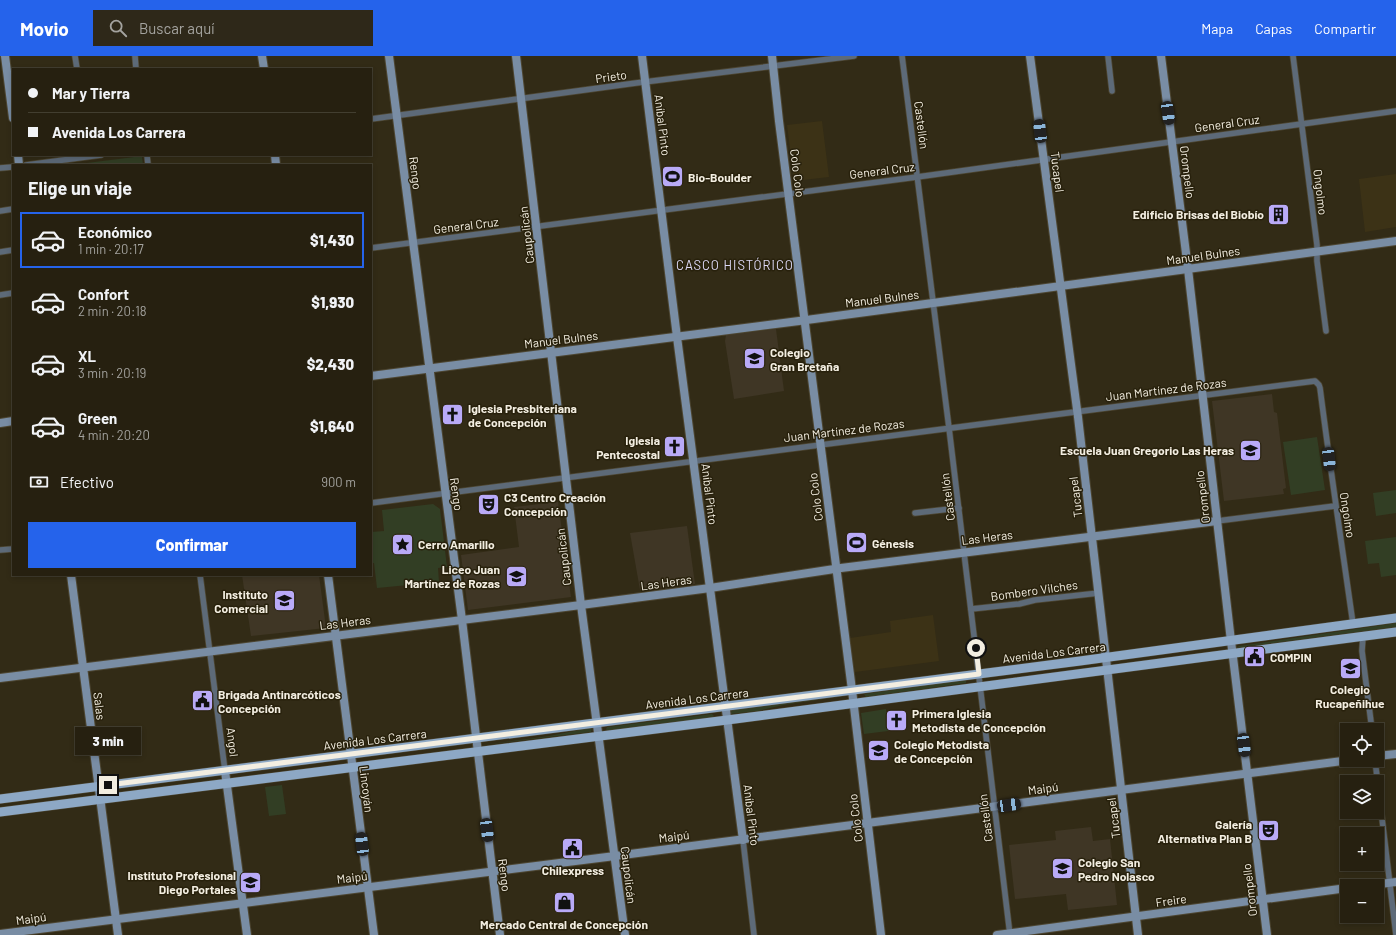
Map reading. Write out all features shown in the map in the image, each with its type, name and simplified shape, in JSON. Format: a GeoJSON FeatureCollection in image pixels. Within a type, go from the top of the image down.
{"type":"FeatureCollection","features":[{"type":"Feature","properties":{"kind":"main road","name":"Avenida Los Carrera"},"geometry":{"type":"LineString","coordinates":[[0,799],[726,707],[1396,618]]}},
{"type":"Feature","properties":{"kind":"main road","name":"Avenida Los Carrera"},"geometry":{"type":"LineString","coordinates":[[0,812],[853,704],[1396,632]]}},
{"type":"Feature","properties":{"kind":"street"},"geometry":{"type":"LineString","coordinates":[[5,56],[12,110]]}},
{"type":"Feature","properties":{"kind":"street"},"geometry":{"type":"LineString","coordinates":[[75,56],[77,68]]}},
{"type":"Feature","properties":{"kind":"street"},"geometry":{"type":"LineString","coordinates":[[135,56],[136,68]]}},
{"type":"Feature","properties":{"kind":"street"},"geometry":{"type":"LineString","coordinates":[[262,56],[264,68]]}},
{"type":"Feature","properties":{"kind":"street","name":"Rengo"},"geometry":{"type":"LineString","coordinates":[[389,56],[428,368],[462,620],[500,935]]}},
{"type":"Feature","properties":{"kind":"street","name":"Caupolicán"},"geometry":{"type":"LineString","coordinates":[[516,56],[581,605],[625,935]]}},
{"type":"Feature","properties":{"kind":"street","name":"Aníbal Pinto"},"geometry":{"type":"LineString","coordinates":[[642,56],[693,461],[728,720],[754,935]]}},
{"type":"Feature","properties":{"kind":"street","name":"Colo Colo"},"geometry":{"type":"LineString","coordinates":[[772,56],[788,194],[852,690],[881,935]]}},
{"type":"Feature","properties":{"kind":"street","name":"Prieto"},"geometry":{"type":"LineString","coordinates":[[372,119],[645,82],[854,56]]}},
{"type":"Feature","properties":{"kind":"street","name":"Castellón"},"geometry":{"type":"LineString","coordinates":[[902,56],[959,508],[1010,934]]}},
{"type":"Feature","properties":{"kind":"street","name":"Tucapel"},"geometry":{"type":"LineString","coordinates":[[1030,56],[1078,412],[1138,935]]}},
{"type":"Feature","properties":{"kind":"street"},"geometry":{"type":"LineString","coordinates":[[1108,56],[1112,92]]}},
{"type":"Feature","properties":{"kind":"street","name":"Orompello"},"geometry":{"type":"LineString","coordinates":[[1161,56],[1188,269],[1232,654],[1267,935]]}},
{"type":"Feature","properties":{"kind":"street","name":"Ongolmo"},"geometry":{"type":"LineString","coordinates":[[1292,56],[1326,330]]}},
{"type":"Feature","properties":{"kind":"street","name":"General Cruz"},"geometry":{"type":"LineString","coordinates":[[372,248],[917,177],[1396,111]]}},
{"type":"Feature","properties":{"kind":"street"},"geometry":{"type":"LineString","coordinates":[[33,164],[88,156]]}},
{"type":"Feature","properties":{"kind":"street"},"geometry":{"type":"LineString","coordinates":[[0,168],[12,167]]}},
{"type":"Feature","properties":{"kind":"street"},"geometry":{"type":"LineString","coordinates":[[0,211],[12,209]]}},
{"type":"Feature","properties":{"kind":"street","name":"Manuel Bulnes"},"geometry":{"type":"LineString","coordinates":[[372,376],[1396,241]]}},
{"type":"Feature","properties":{"kind":"street"},"geometry":{"type":"LineString","coordinates":[[0,252],[12,250]]}},
{"type":"Feature","properties":{"kind":"street"},"geometry":{"type":"LineString","coordinates":[[0,295],[12,294]]}},
{"type":"Feature","properties":{"kind":"street","name":"Juan Martínez de Rozas"},"geometry":{"type":"LineString","coordinates":[[372,503],[1313,381],[1317,382],[1319,385]]}},
{"type":"Feature","properties":{"kind":"street","name":"Ongolmo"},"geometry":{"type":"LineString","coordinates":[[1319,385],[1335,506],[1339,522],[1353,624]]}},
{"type":"Feature","properties":{"kind":"street"},"geometry":{"type":"LineString","coordinates":[[0,423],[12,421]]}},
{"type":"Feature","properties":{"kind":"street","name":"Las Heras"},"geometry":{"type":"LineString","coordinates":[[0,678],[581,605],[710,588],[836,568],[1335,506]]}},
{"type":"Feature","properties":{"kind":"street"},"geometry":{"type":"LineString","coordinates":[[916,513],[959,508]]}},
{"type":"Feature","properties":{"kind":"street"},"geometry":{"type":"LineString","coordinates":[[0,550],[12,549]]}},
{"type":"Feature","properties":{"kind":"street","name":"Salas"},"geometry":{"type":"LineString","coordinates":[[71,576],[118,935]]}},
{"type":"Feature","properties":{"kind":"street","name":"Angol"},"geometry":{"type":"LineString","coordinates":[[200,576],[226,784],[247,935]]}},
{"type":"Feature","properties":{"kind":"street","name":"Lincoyán"},"geometry":{"type":"LineString","coordinates":[[328,576],[374,935]]}},
{"type":"Feature","properties":{"kind":"street","name":"Bombero Vilches"},"geometry":{"type":"LineString","coordinates":[[971,609],[1099,593]]}},
{"type":"Feature","properties":{"kind":"street"},"geometry":{"type":"LineString","coordinates":[[1363,636],[1362,651],[1371,723]]}},
{"type":"Feature","properties":{"kind":"street"},"geometry":{"type":"LineString","coordinates":[[1384,755],[1396,754]]}},
{"type":"Feature","properties":{"kind":"street","name":"Maipú"},"geometry":{"type":"LineString","coordinates":[[0,934],[743,840],[1340,761]]}},
{"type":"Feature","properties":{"kind":"street"},"geometry":{"type":"LineString","coordinates":[[1376,767],[1393,882],[1396,935]]}},
{"type":"Feature","properties":{"kind":"street","name":"Freire"},"geometry":{"type":"LineString","coordinates":[[997,935],[1340,889]]}},
{"type":"Feature","properties":{"kind":"shaded area"},"geometry":{"type":"Polygon","coordinates":[[[822,121],[829,177],[794,181],[787,125],[822,121]]]}},
{"type":"Feature","properties":{"kind":"shaded area"},"geometry":{"type":"Polygon","coordinates":[[[1396,174],[1396,227],[1365,232],[1359,179],[1396,174]]]}},
{"type":"Feature","properties":{"kind":"shaded area","name":"Colegio Gran Bretaña"},"geometry":{"type":"Polygon","coordinates":[[[776,329],[784,391],[734,399],[725,341],[726,335],[776,329]]]}},
{"type":"Feature","properties":{"kind":"shaded area","name":"Escuela Juan Gregorio Las Heras"},"geometry":{"type":"Polygon","coordinates":[[[1272,394],[1274,412],[1277,413],[1286,488],[1283,489],[1284,494],[1224,501],[1212,401],[1272,394]]]}},
{"type":"Feature","properties":{"kind":"shaded area","name":"Liceo Juan Martínez de Rozas"},"geometry":{"type":"Polygon","coordinates":[[[558,502],[571,597],[468,610],[461,555],[519,547],[514,507],[558,502]]]}},
{"type":"Feature","properties":{"kind":"shaded area"},"geometry":{"type":"Polygon","coordinates":[[[687,526],[695,584],[640,590],[630,533],[687,526]]]}},
{"type":"Feature","properties":{"kind":"shaded area","name":"Instituto Comercial"},"geometry":{"type":"Polygon","coordinates":[[[242,576],[319,576],[326,628],[251,636],[242,576]]]}},
{"type":"Feature","properties":{"kind":"shaded area"},"geometry":{"type":"Polygon","coordinates":[[[933,615],[939,661],[855,672],[850,638],[891,632],[890,621],[933,615]]]}},
{"type":"Feature","properties":{"kind":"shaded area","name":"Colegio San Pedro Nolasco"},"geometry":{"type":"Polygon","coordinates":[[[1091,827],[1093,841],[1110,839],[1117,905],[1068,910],[1066,894],[1015,899],[1009,845],[1056,840],[1055,831],[1091,827]]]}},
{"type":"Feature","properties":{"kind":"green space"},"geometry":{"type":"Polygon","coordinates":[[[142,156],[143,164],[79,164],[142,156]]]}},
{"type":"Feature","properties":{"kind":"green space"},"geometry":{"type":"Polygon","coordinates":[[[1317,437],[1325,490],[1291,495],[1283,442],[1317,437]]]}},
{"type":"Feature","properties":{"kind":"green space"},"geometry":{"type":"Polygon","coordinates":[[[1396,490],[1396,513],[1376,516],[1373,493],[1396,490]]]}},
{"type":"Feature","properties":{"kind":"green space"},"geometry":{"type":"Polygon","coordinates":[[[433,504],[440,509],[447,567],[438,568],[439,582],[377,588],[374,563],[372,563],[372,532],[384,531],[382,510],[433,504]]]}},
{"type":"Feature","properties":{"kind":"green space"},"geometry":{"type":"Polygon","coordinates":[[[1396,537],[1396,575],[1381,577],[1379,563],[1368,564],[1365,541],[1396,537]]]}},
{"type":"Feature","properties":{"kind":"green space"},"geometry":{"type":"Polygon","coordinates":[[[1396,623],[1396,627],[1235,648],[1239,646],[1396,623]]]}},
{"type":"Feature","properties":{"kind":"green space"},"geometry":{"type":"Polygon","coordinates":[[[966,680],[966,683],[866,697],[864,694],[966,680]]]}},
{"type":"Feature","properties":{"kind":"green space"},"geometry":{"type":"Polygon","coordinates":[[[845,696],[783,705],[758,711],[730,714],[733,710],[845,696]]]}},
{"type":"Feature","properties":{"kind":"green space"},"geometry":{"type":"Polygon","coordinates":[[[886,709],[888,731],[864,734],[861,713],[886,709]]]}},
{"type":"Feature","properties":{"kind":"green space"},"geometry":{"type":"Polygon","coordinates":[[[712,714],[714,716],[711,718],[607,731],[606,729],[607,727],[712,714]]]}},
{"type":"Feature","properties":{"kind":"green space"},"geometry":{"type":"Polygon","coordinates":[[[589,728],[592,729],[591,732],[482,745],[549,736],[589,728]]]}},
{"type":"Feature","properties":{"kind":"green space"},"geometry":{"type":"Polygon","coordinates":[[[282,785],[286,814],[269,816],[265,787],[282,785]]]}},
{"type":"Feature","properties":{"kind":"place","name":"Bio-Boulder"},"geometry":{"type":"Point","coordinates":[673,177]}},
{"type":"Feature","properties":{"kind":"place","name":"Edificio Brisas del Biobío"},"geometry":{"type":"Point","coordinates":[1279,214]}},
{"type":"Feature","properties":{"kind":"place","name":"Colegio Gran Bretaña"},"geometry":{"type":"Point","coordinates":[754,359]}},
{"type":"Feature","properties":{"kind":"place","name":"Iglesia Presbiteriana de Concepción"},"geometry":{"type":"Point","coordinates":[452,415]}},
{"type":"Feature","properties":{"kind":"place","name":"Iglesia Pentecostal"},"geometry":{"type":"Point","coordinates":[675,447]}},
{"type":"Feature","properties":{"kind":"place","name":"Escuela Juan Gregorio Las Heras"},"geometry":{"type":"Point","coordinates":[1250,450]}},
{"type":"Feature","properties":{"kind":"place","name":"C3 Centro Creación Concepción"},"geometry":{"type":"Point","coordinates":[489,504]}},
{"type":"Feature","properties":{"kind":"place","name":"Génesis"},"geometry":{"type":"Point","coordinates":[856,543]}},
{"type":"Feature","properties":{"kind":"place","name":"Cerro Amarillo"},"geometry":{"type":"Point","coordinates":[402,544]}},
{"type":"Feature","properties":{"kind":"place","name":"Liceo Juan Martínez de Rozas"},"geometry":{"type":"Point","coordinates":[516,576]}},
{"type":"Feature","properties":{"kind":"place","name":"Instituto Comercial"},"geometry":{"type":"Point","coordinates":[284,601]}},
{"type":"Feature","properties":{"kind":"place","name":"COMPIN"},"geometry":{"type":"Point","coordinates":[1254,657]}},
{"type":"Feature","properties":{"kind":"place","name":"Colegio Rucapeñihue"},"geometry":{"type":"Point","coordinates":[1350,668]}},
{"type":"Feature","properties":{"kind":"place","name":"Brigada Antinarcóticos Concepción"},"geometry":{"type":"Point","coordinates":[202,701]}},
{"type":"Feature","properties":{"kind":"place","name":"Primera Iglesia Metodista de Concepción"},"geometry":{"type":"Point","coordinates":[896,720]}},
{"type":"Feature","properties":{"kind":"place","name":"Colegio Metodista de Concepción"},"geometry":{"type":"Point","coordinates":[878,751]}},
{"type":"Feature","properties":{"kind":"place","name":"Galería Alternativa Plan B"},"geometry":{"type":"Point","coordinates":[1268,831]}},
{"type":"Feature","properties":{"kind":"place","name":"Chilexpress"},"geometry":{"type":"Point","coordinates":[573,849]}},
{"type":"Feature","properties":{"kind":"place","name":"Colegio San Pedro Nolasco"},"geometry":{"type":"Point","coordinates":[1063,869]}},
{"type":"Feature","properties":{"kind":"place","name":"Instituto Profesional Diego Portales"},"geometry":{"type":"Point","coordinates":[251,882]}},
{"type":"Feature","properties":{"kind":"place","name":"Mercado Central de Concepción"},"geometry":{"type":"Point","coordinates":[564,903]}},
{"type":"Feature","properties":{"kind":"district","name":"CASCO HISTÓRICO"},"geometry":{"type":"Point","coordinates":[735,265]}},
{"type":"Feature","properties":{"kind":"route"},"geometry":{"type":"LineString","coordinates":[[108,785],[979,674],[976,648]]}}]}
